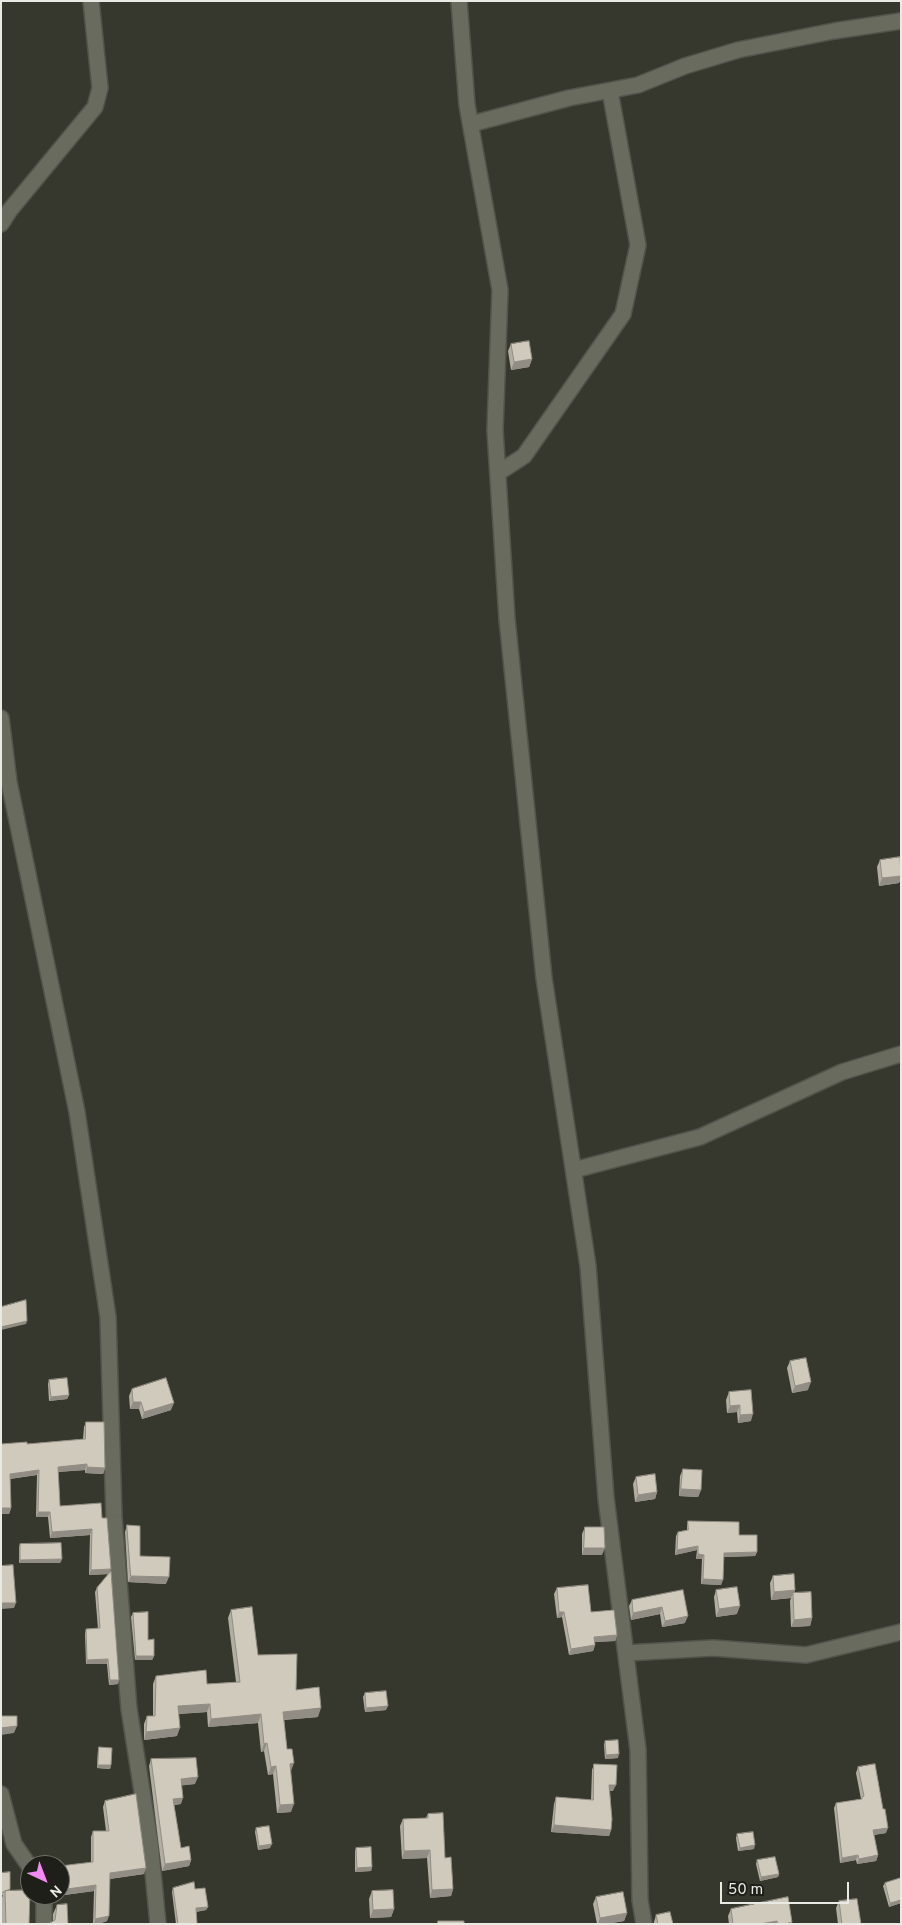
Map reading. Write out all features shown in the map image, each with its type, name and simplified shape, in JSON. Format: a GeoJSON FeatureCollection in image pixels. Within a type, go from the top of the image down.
{"type":"FeatureCollection","features":[{"type":"Feature","properties":{"kind":"street"},"geometry":{"type":"LineString","coordinates":[[1,224],[10,210],[95,107],[100,88],[91,1]]}},
{"type":"Feature","properties":{"kind":"street"},"geometry":{"type":"LineString","coordinates":[[458,1],[467,105],[500,290],[495,430],[507,619],[544,978],[588,1266],[606,1498],[638,1750],[640,1900],[644,1924]]}},
{"type":"Feature","properties":{"kind":"street"},"geometry":{"type":"LineString","coordinates":[[471,124],[569,98],[638,85],[685,66],[738,50],[834,31],[901,21]]}},
{"type":"Feature","properties":{"kind":"street"},"geometry":{"type":"LineString","coordinates":[[498,473],[524,456],[623,314],[638,245],[610,91]]}},
{"type":"Feature","properties":{"kind":"street"},"geometry":{"type":"LineString","coordinates":[[1,718],[8,782],[77,1112],[108,1317],[114,1517],[129,1709],[150,1842],[158,1924]]}},
{"type":"Feature","properties":{"kind":"street"},"geometry":{"type":"LineString","coordinates":[[574,1170],[700,1137],[842,1072],[901,1054]]}},
{"type":"Feature","properties":{"kind":"street"},"geometry":{"type":"LineString","coordinates":[[626,1653],[713,1648],[806,1655],[901,1632]]}},
{"type":"Feature","properties":{"kind":"street"},"geometry":{"type":"LineString","coordinates":[[1,1794],[14,1844],[22,1855]]}},
{"type":"Feature","properties":{"kind":"street"},"geometry":{"type":"LineString","coordinates":[[44,1905],[44,1924]]}},
{"type":"Feature","properties":{"kind":"building"},"geometry":{"type":"Polygon","coordinates":[[[529,341],[532,359],[514,362],[511,344],[529,341]]]}},
{"type":"Feature","properties":{"kind":"building"},"geometry":{"type":"Polygon","coordinates":[[[900,857],[901,876],[882,878],[880,860],[900,857]]]}},
{"type":"Feature","properties":{"kind":"building"},"geometry":{"type":"Polygon","coordinates":[[[26,1300],[27,1321],[1,1327],[1,1307],[26,1300]]]}},
{"type":"Feature","properties":{"kind":"building"},"geometry":{"type":"Polygon","coordinates":[[[806,1358],[811,1382],[795,1386],[790,1361],[806,1358]]]}},
{"type":"Feature","properties":{"kind":"building"},"geometry":{"type":"Polygon","coordinates":[[[67,1378],[69,1395],[51,1397],[49,1380],[67,1378]]]}},
{"type":"Feature","properties":{"kind":"building"},"geometry":{"type":"Polygon","coordinates":[[[166,1378],[174,1403],[144,1412],[141,1402],[133,1402],[132,1389],[166,1378]]]}},
{"type":"Feature","properties":{"kind":"building"},"geometry":{"type":"Polygon","coordinates":[[[751,1390],[753,1414],[740,1415],[740,1405],[730,1406],[729,1392],[751,1390]]]}},
{"type":"Feature","properties":{"kind":"building"},"geometry":{"type":"Polygon","coordinates":[[[86,1422],[104,1422],[105,1468],[87,1467],[87,1464],[58,1467],[60,1506],[101,1503],[102,1518],[107,1518],[111,1569],[91,1570],[92,1529],[52,1532],[50,1512],[38,1512],[39,1470],[10,1474],[11,1508],[1,1508],[1,1444],[27,1442],[27,1444],[85,1439],[86,1422]]]}},
{"type":"Feature","properties":{"kind":"building"},"geometry":{"type":"Polygon","coordinates":[[[683,1469],[702,1470],[701,1490],[681,1489],[683,1469]]]}},
{"type":"Feature","properties":{"kind":"building"},"geometry":{"type":"Polygon","coordinates":[[[655,1474],[657,1492],[638,1495],[636,1477],[655,1474]]]}},
{"type":"Feature","properties":{"kind":"building"},"geometry":{"type":"Polygon","coordinates":[[[688,1521],[739,1522],[739,1535],[757,1535],[757,1552],[724,1553],[723,1580],[703,1579],[704,1555],[698,1554],[698,1546],[677,1550],[678,1532],[688,1530],[688,1521]]]}},
{"type":"Feature","properties":{"kind":"building"},"geometry":{"type":"Polygon","coordinates":[[[127,1525],[140,1526],[140,1556],[170,1557],[169,1577],[131,1576],[127,1525]]]}},
{"type":"Feature","properties":{"kind":"building"},"geometry":{"type":"Polygon","coordinates":[[[585,1527],[604,1527],[605,1548],[584,1548],[585,1527]]]}},
{"type":"Feature","properties":{"kind":"building"},"geometry":{"type":"Polygon","coordinates":[[[61,1543],[62,1559],[20,1560],[20,1544],[61,1543]]]}},
{"type":"Feature","properties":{"kind":"building"},"geometry":{"type":"Polygon","coordinates":[[[13,1565],[16,1603],[1,1603],[1,1566],[13,1565]]]}},
{"type":"Feature","properties":{"kind":"building"},"geometry":{"type":"Polygon","coordinates":[[[111,1571],[119,1680],[110,1680],[108,1659],[87,1660],[86,1629],[100,1628],[97,1588],[111,1571]]]}},
{"type":"Feature","properties":{"kind":"building"},"geometry":{"type":"Polygon","coordinates":[[[794,1574],[795,1590],[774,1592],[773,1576],[794,1574]]]}},
{"type":"Feature","properties":{"kind":"building"},"geometry":{"type":"Polygon","coordinates":[[[588,1585],[591,1612],[614,1610],[617,1635],[594,1637],[595,1645],[571,1649],[564,1612],[559,1612],[557,1588],[588,1585]]]}},
{"type":"Feature","properties":{"kind":"building"},"geometry":{"type":"Polygon","coordinates":[[[737,1587],[740,1606],[719,1609],[716,1590],[737,1587]]]}},
{"type":"Feature","properties":{"kind":"building"},"geometry":{"type":"Polygon","coordinates":[[[683,1590],[688,1616],[665,1621],[662,1607],[633,1613],[632,1600],[683,1590]]]}},
{"type":"Feature","properties":{"kind":"building"},"geometry":{"type":"Polygon","coordinates":[[[811,1592],[812,1618],[794,1620],[793,1593],[811,1592]]]}},
{"type":"Feature","properties":{"kind":"building"},"geometry":{"type":"Polygon","coordinates":[[[252,1607],[258,1655],[297,1654],[296,1690],[319,1687],[321,1708],[283,1712],[287,1749],[292,1749],[294,1763],[290,1764],[294,1804],[280,1805],[276,1766],[271,1767],[267,1743],[264,1744],[261,1714],[211,1719],[210,1704],[178,1706],[180,1728],[146,1732],[147,1716],[155,1716],[156,1676],[206,1670],[207,1684],[240,1682],[231,1610],[252,1607]]]}},
{"type":"Feature","properties":{"kind":"building"},"geometry":{"type":"Polygon","coordinates":[[[148,1612],[148,1640],[154,1639],[154,1656],[136,1656],[133,1613],[148,1612]]]}},
{"type":"Feature","properties":{"kind":"building"},"geometry":{"type":"Polygon","coordinates":[[[386,1691],[388,1706],[366,1708],[365,1693],[386,1691]]]}},
{"type":"Feature","properties":{"kind":"building"},"geometry":{"type":"Polygon","coordinates":[[[1,1716],[17,1716],[17,1726],[1,1728],[1,1716]]]}},
{"type":"Feature","properties":{"kind":"building"},"geometry":{"type":"Polygon","coordinates":[[[618,1740],[619,1754],[606,1755],[605,1741],[618,1740]]]}},
{"type":"Feature","properties":{"kind":"building"},"geometry":{"type":"Polygon","coordinates":[[[99,1747],[112,1748],[111,1765],[98,1765],[99,1747]]]}},
{"type":"Feature","properties":{"kind":"building"},"geometry":{"type":"Polygon","coordinates":[[[196,1758],[198,1777],[181,1779],[183,1798],[173,1799],[181,1848],[189,1846],[191,1860],[165,1864],[151,1759],[196,1758]]]}},
{"type":"Feature","properties":{"kind":"building"},"geometry":{"type":"Polygon","coordinates":[[[594,1764],[617,1765],[616,1785],[609,1785],[611,1830],[554,1825],[556,1797],[593,1800],[594,1764]]]}},
{"type":"Feature","properties":{"kind":"building"},"geometry":{"type":"Polygon","coordinates":[[[875,1764],[888,1828],[873,1830],[878,1855],[859,1859],[858,1855],[842,1858],[836,1803],[862,1799],[864,1796],[858,1767],[875,1764]]]}},
{"type":"Feature","properties":{"kind":"building"},"geometry":{"type":"Polygon","coordinates":[[[136,1794],[146,1868],[110,1873],[109,1916],[95,1919],[96,1885],[70,1889],[70,1865],[93,1862],[93,1831],[109,1831],[105,1801],[136,1794]]]}},
{"type":"Feature","properties":{"kind":"building"},"geometry":{"type":"Polygon","coordinates":[[[443,1813],[445,1858],[451,1857],[453,1889],[432,1890],[430,1850],[404,1851],[403,1819],[428,1818],[428,1814],[443,1813]]]}},
{"type":"Feature","properties":{"kind":"building"},"geometry":{"type":"Polygon","coordinates":[[[269,1826],[272,1844],[259,1846],[256,1828],[269,1826]]]}},
{"type":"Feature","properties":{"kind":"building"},"geometry":{"type":"Polygon","coordinates":[[[753,1832],[755,1845],[740,1848],[737,1834],[753,1832]]]}},
{"type":"Feature","properties":{"kind":"building"},"geometry":{"type":"Polygon","coordinates":[[[371,1847],[372,1867],[357,1868],[356,1848],[371,1847]]]}},
{"type":"Feature","properties":{"kind":"building"},"geometry":{"type":"Polygon","coordinates":[[[775,1857],[779,1874],[761,1877],[757,1860],[775,1857]]]}},
{"type":"Feature","properties":{"kind":"building"},"geometry":{"type":"Polygon","coordinates":[[[10,1872],[10,1889],[1,1893],[1,1873],[10,1872]]]}},
{"type":"Feature","properties":{"kind":"building"},"geometry":{"type":"Polygon","coordinates":[[[901,1878],[901,1900],[890,1903],[885,1883],[901,1878]]]}},
{"type":"Feature","properties":{"kind":"building"},"geometry":{"type":"Polygon","coordinates":[[[194,1882],[195,1889],[205,1888],[208,1907],[196,1908],[197,1924],[178,1924],[173,1888],[194,1882]]]}},
{"type":"Feature","properties":{"kind":"building"},"geometry":{"type":"Polygon","coordinates":[[[20,1890],[20,1905],[30,1905],[29,1924],[6,1924],[5,1891],[20,1890]]]}},
{"type":"Feature","properties":{"kind":"building"},"geometry":{"type":"Polygon","coordinates":[[[393,1890],[394,1909],[373,1910],[372,1891],[393,1890]]]}},
{"type":"Feature","properties":{"kind":"building"},"geometry":{"type":"Polygon","coordinates":[[[623,1892],[627,1913],[600,1918],[596,1897],[623,1892]]]}},
{"type":"Feature","properties":{"kind":"building"},"geometry":{"type":"Polygon","coordinates":[[[788,1897],[792,1922],[785,1924],[778,1924],[777,1921],[760,1924],[733,1924],[731,1909],[788,1897]]]}},
{"type":"Feature","properties":{"kind":"building"},"geometry":{"type":"Polygon","coordinates":[[[857,1899],[861,1924],[842,1924],[839,1901],[857,1899]]]}},
{"type":"Feature","properties":{"kind":"building"},"geometry":{"type":"Polygon","coordinates":[[[57,1905],[67,1905],[68,1924],[48,1924],[55,1920],[57,1905]]]}},
{"type":"Feature","properties":{"kind":"building"},"geometry":{"type":"Polygon","coordinates":[[[670,1912],[673,1924],[658,1924],[656,1915],[670,1912]]]}},
{"type":"Feature","properties":{"kind":"building"},"geometry":{"type":"Polygon","coordinates":[[[438,1921],[464,1921],[464,1924],[438,1924],[438,1921]]]}}]}
